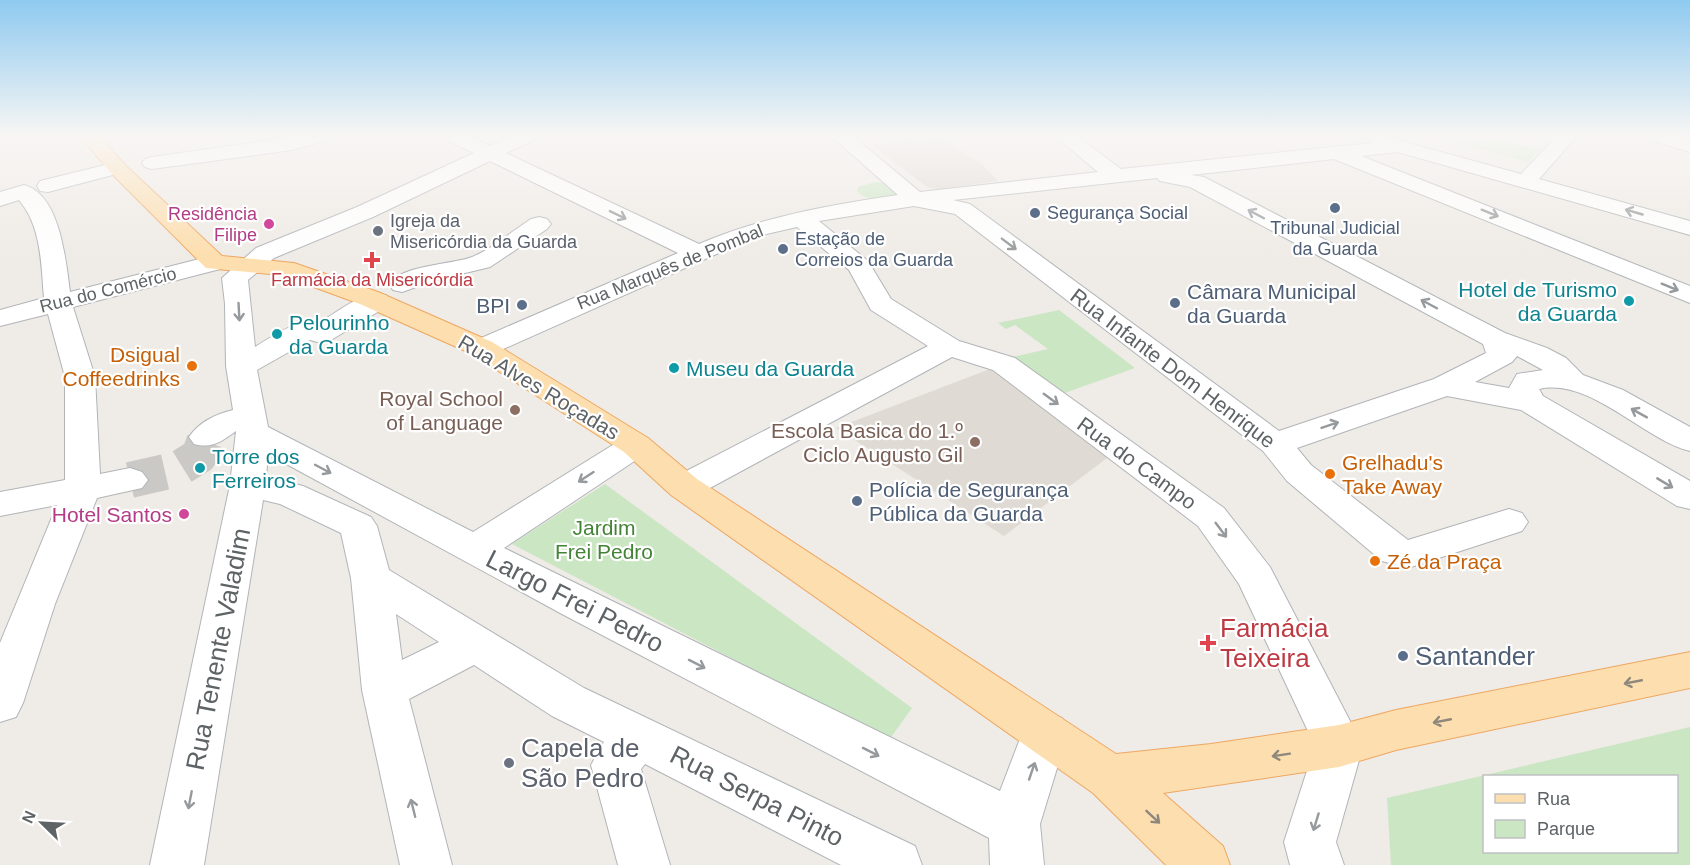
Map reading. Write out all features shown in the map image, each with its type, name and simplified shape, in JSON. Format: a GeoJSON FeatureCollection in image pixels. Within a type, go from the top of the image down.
{"type":"FeatureCollection","features":[{"type":"Feature","properties":{"kind":"main road"},"geometry":{"type":"LineString","coordinates":[[126,176],[215,263]]}},
{"type":"Feature","properties":{"kind":"main road","name":"Rua Alves Roçadas"},"geometry":{"type":"LineString","coordinates":[[215,263],[285,268],[376,301],[482,348],[636,445]]}},
{"type":"Feature","properties":{"kind":"main road"},"geometry":{"type":"LineString","coordinates":[[636,445],[684,487],[1110,777],[1204,865]]}},
{"type":"Feature","properties":{"kind":"main road"},"geometry":{"type":"LineString","coordinates":[[1110,777],[1211,766],[1339,746],[1396,730],[1690,670]]}},
{"type":"Feature","properties":{"kind":"street"},"geometry":{"type":"LineString","coordinates":[[48,186],[85,176]]}},
{"type":"Feature","properties":{"kind":"street"},"geometry":{"type":"LineString","coordinates":[[250,264],[265,253],[365,212],[440,176]]}},
{"type":"Feature","properties":{"kind":"street"},"geometry":{"type":"LineString","coordinates":[[538,176],[698,253]]}},
{"type":"Feature","properties":{"kind":"street"},"geometry":{"type":"LineString","coordinates":[[864,176],[866,180],[917,200]]}},
{"type":"Feature","properties":{"kind":"street"},"geometry":{"type":"LineString","coordinates":[[966,202],[1132,176]]}},
{"type":"Feature","properties":{"kind":"street"},"geometry":{"type":"LineString","coordinates":[[1164,176],[1196,182],[1495,339],[1529,350],[1559,365],[1571,380]]}},
{"type":"Feature","properties":{"kind":"street"},"geometry":{"type":"LineString","coordinates":[[1196,182],[1206,176]]}},
{"type":"Feature","properties":{"kind":"street"},"geometry":{"type":"LineString","coordinates":[[1396,176],[1690,295]]}},
{"type":"Feature","properties":{"kind":"street"},"geometry":{"type":"LineString","coordinates":[[1505,176],[1690,228]]}},
{"type":"Feature","properties":{"kind":"street"},"geometry":{"type":"LineString","coordinates":[[1524,182],[1529,176]]}},
{"type":"Feature","properties":{"kind":"street"},"geometry":{"type":"LineString","coordinates":[[833,211],[839,192],[866,180]]}},
{"type":"Feature","properties":{"kind":"street"},"geometry":{"type":"LineString","coordinates":[[0,703],[35,604],[83,487],[80,377],[58,301],[52,250],[42,213],[7,197]]}},
{"type":"Feature","properties":{"kind":"street","name":"Rua Marquês de Pombal"},"geometry":{"type":"LineString","coordinates":[[482,348],[749,231],[833,211],[917,200]]}},
{"type":"Feature","properties":{"kind":"street","name":"Rua Infante Dom Henrique"},"geometry":{"type":"LineString","coordinates":[[917,200],[966,202],[1275,444],[1299,473],[1396,551],[1408,554],[1509,522]]}},
{"type":"Feature","properties":{"kind":"street","name":"Rua do Campo"},"geometry":{"type":"LineString","coordinates":[[802,219],[859,266],[881,304],[949,347],[1004,364],[1211,517],[1256,577],[1339,746]]}},
{"type":"Feature","properties":{"kind":"street"},"geometry":{"type":"LineString","coordinates":[[402,284],[428,274],[493,264],[539,224]]}},
{"type":"Feature","properties":{"kind":"street","name":"Rua do Comércio"},"geometry":{"type":"LineString","coordinates":[[0,318],[58,301],[215,263]]}},
{"type":"Feature","properties":{"kind":"street","name":"Rua Tenente Valadim"},"geometry":{"type":"LineString","coordinates":[[177,865],[248,485],[252,424],[241,366],[239,304],[235,278],[250,264]]}},
{"type":"Feature","properties":{"kind":"street"},"geometry":{"type":"LineString","coordinates":[[241,366],[307,330],[321,334],[376,301]]}},
{"type":"Feature","properties":{"kind":"street"},"geometry":{"type":"LineString","coordinates":[[1275,444],[1445,386],[1502,356],[1495,339]]}},
{"type":"Feature","properties":{"kind":"street"},"geometry":{"type":"LineString","coordinates":[[684,487],[765,442],[949,347]]}},
{"type":"Feature","properties":{"kind":"street"},"geometry":{"type":"LineString","coordinates":[[1531,402],[1524,389],[1528,380],[1548,376],[1571,380],[1599,392],[1690,441]]}},
{"type":"Feature","properties":{"kind":"street"},"geometry":{"type":"LineString","coordinates":[[1445,386],[1531,402],[1690,497]]}},
{"type":"Feature","properties":{"kind":"street"},"geometry":{"type":"LineString","coordinates":[[206,437],[229,421],[252,424],[474,549]]}},
{"type":"Feature","properties":{"kind":"street","name":"Largo Frei Pedro"},"geometry":{"type":"LineString","coordinates":[[636,445],[474,549],[1016,844],[1045,732]]}},
{"type":"Feature","properties":{"kind":"street"},"geometry":{"type":"LineString","coordinates":[[0,504],[130,480]]}},
{"type":"Feature","properties":{"kind":"street"},"geometry":{"type":"LineString","coordinates":[[248,485],[290,494],[358,526],[371,578],[384,690],[426,865]]}},
{"type":"Feature","properties":{"kind":"street","name":"Rua Serpa Pinto"},"geometry":{"type":"LineString","coordinates":[[371,578],[568,702],[896,865]]}},
{"type":"Feature","properties":{"kind":"street"},"geometry":{"type":"LineString","coordinates":[[384,690],[475,644]]}},
{"type":"Feature","properties":{"kind":"street"},"geometry":{"type":"LineString","coordinates":[[638,736],[615,765],[644,865]]}},
{"type":"Feature","properties":{"kind":"street"},"geometry":{"type":"LineString","coordinates":[[1317,865],[1310,842],[1339,746]]}},
{"type":"Feature","properties":{"kind":"shaded area"},"geometry":{"type":"Polygon","coordinates":[[[913,176],[994,176],[998,181],[940,189],[927,187],[913,176]]]}},
{"type":"Feature","properties":{"kind":"shaded area","name":"Escola Basica do 1.º Ciclo Augusto Gil"},"geometry":{"type":"Polygon","coordinates":[[[995,367],[1111,455],[1004,536],[836,428],[995,367]]]}},
{"type":"Feature","properties":{"kind":"green space"},"geometry":{"type":"Polygon","coordinates":[[[875,182],[885,183],[897,194],[876,199],[861,195],[857,191],[858,187],[875,182]]]}},
{"type":"Feature","properties":{"kind":"green space"},"geometry":{"type":"Polygon","coordinates":[[[1059,310],[1135,368],[1056,396],[1004,359],[1048,349],[1015,325],[1006,329],[998,323],[1059,310]]]}},
{"type":"Feature","properties":{"kind":"green space","name":"Jardim Frei Pedro"},"geometry":{"type":"Polygon","coordinates":[[[605,484],[912,708],[889,740],[512,544],[605,484]]]}},
{"type":"Feature","properties":{"kind":"green space"},"geometry":{"type":"Polygon","coordinates":[[[1690,727],[1690,865],[1391,865],[1387,798],[1483,776],[1483,853],[1678,853],[1678,775],[1485,775],[1690,727]]]}},
{"type":"Feature","properties":{"kind":"tunnel"},"geometry":{"type":"LineString","coordinates":[[130,480],[178,469],[199,456],[206,437]]}},
{"type":"Feature","properties":{"kind":"place","name":"Tribunal Judicial da Guarda"},"geometry":{"type":"Point","coordinates":[1335,208]}},
{"type":"Feature","properties":{"kind":"place","name":"Segurança Social"},"geometry":{"type":"Point","coordinates":[1035,213]}},
{"type":"Feature","properties":{"kind":"place","name":"Residência Filipe"},"geometry":{"type":"Point","coordinates":[269,224]}},
{"type":"Feature","properties":{"kind":"place","name":"Igreja da Misericórdia da Guarda"},"geometry":{"type":"Point","coordinates":[378,231]}},
{"type":"Feature","properties":{"kind":"place","name":"Estação de Correios da Guarda"},"geometry":{"type":"Point","coordinates":[783,249]}},
{"type":"Feature","properties":{"kind":"place","name":"Farmácia da Misericórdia"},"geometry":{"type":"Point","coordinates":[372,260]}},
{"type":"Feature","properties":{"kind":"place","name":"Hotel de Turismo da Guarda"},"geometry":{"type":"Point","coordinates":[1629,301]}},
{"type":"Feature","properties":{"kind":"place","name":"Câmara Municipal da Guarda"},"geometry":{"type":"Point","coordinates":[1175,303]}},
{"type":"Feature","properties":{"kind":"place","name":"BPI"},"geometry":{"type":"Point","coordinates":[522,305]}},
{"type":"Feature","properties":{"kind":"place","name":"Pelourinho da Guarda"},"geometry":{"type":"Point","coordinates":[277,334]}},
{"type":"Feature","properties":{"kind":"place","name":"Dsigual Coffeedrinks"},"geometry":{"type":"Point","coordinates":[192,366]}},
{"type":"Feature","properties":{"kind":"place","name":"Museu da Guarda"},"geometry":{"type":"Point","coordinates":[674,368]}},
{"type":"Feature","properties":{"kind":"place","name":"Royal School of Language"},"geometry":{"type":"Point","coordinates":[515,410]}},
{"type":"Feature","properties":{"kind":"place","name":"Escola Basica do 1.º Ciclo Augusto Gil"},"geometry":{"type":"Point","coordinates":[975,442]}},
{"type":"Feature","properties":{"kind":"place","name":"Torre dos Ferreiros"},"geometry":{"type":"Point","coordinates":[200,468]}},
{"type":"Feature","properties":{"kind":"place","name":"Grelhadu's Take Away"},"geometry":{"type":"Point","coordinates":[1330,474]}},
{"type":"Feature","properties":{"kind":"place","name":"Polícia de Segurança Pública da Guarda"},"geometry":{"type":"Point","coordinates":[857,501]}},
{"type":"Feature","properties":{"kind":"place","name":"Hotel Santos"},"geometry":{"type":"Point","coordinates":[184,514]}},
{"type":"Feature","properties":{"kind":"place","name":"Zé da Praça"},"geometry":{"type":"Point","coordinates":[1375,561]}},
{"type":"Feature","properties":{"kind":"place","name":"Farmácia Teixeira"},"geometry":{"type":"Point","coordinates":[1208,643]}},
{"type":"Feature","properties":{"kind":"place","name":"Santander"},"geometry":{"type":"Point","coordinates":[1403,656]}},
{"type":"Feature","properties":{"kind":"place","name":"Capela de São Pedro"},"geometry":{"type":"Point","coordinates":[509,763]}}]}
